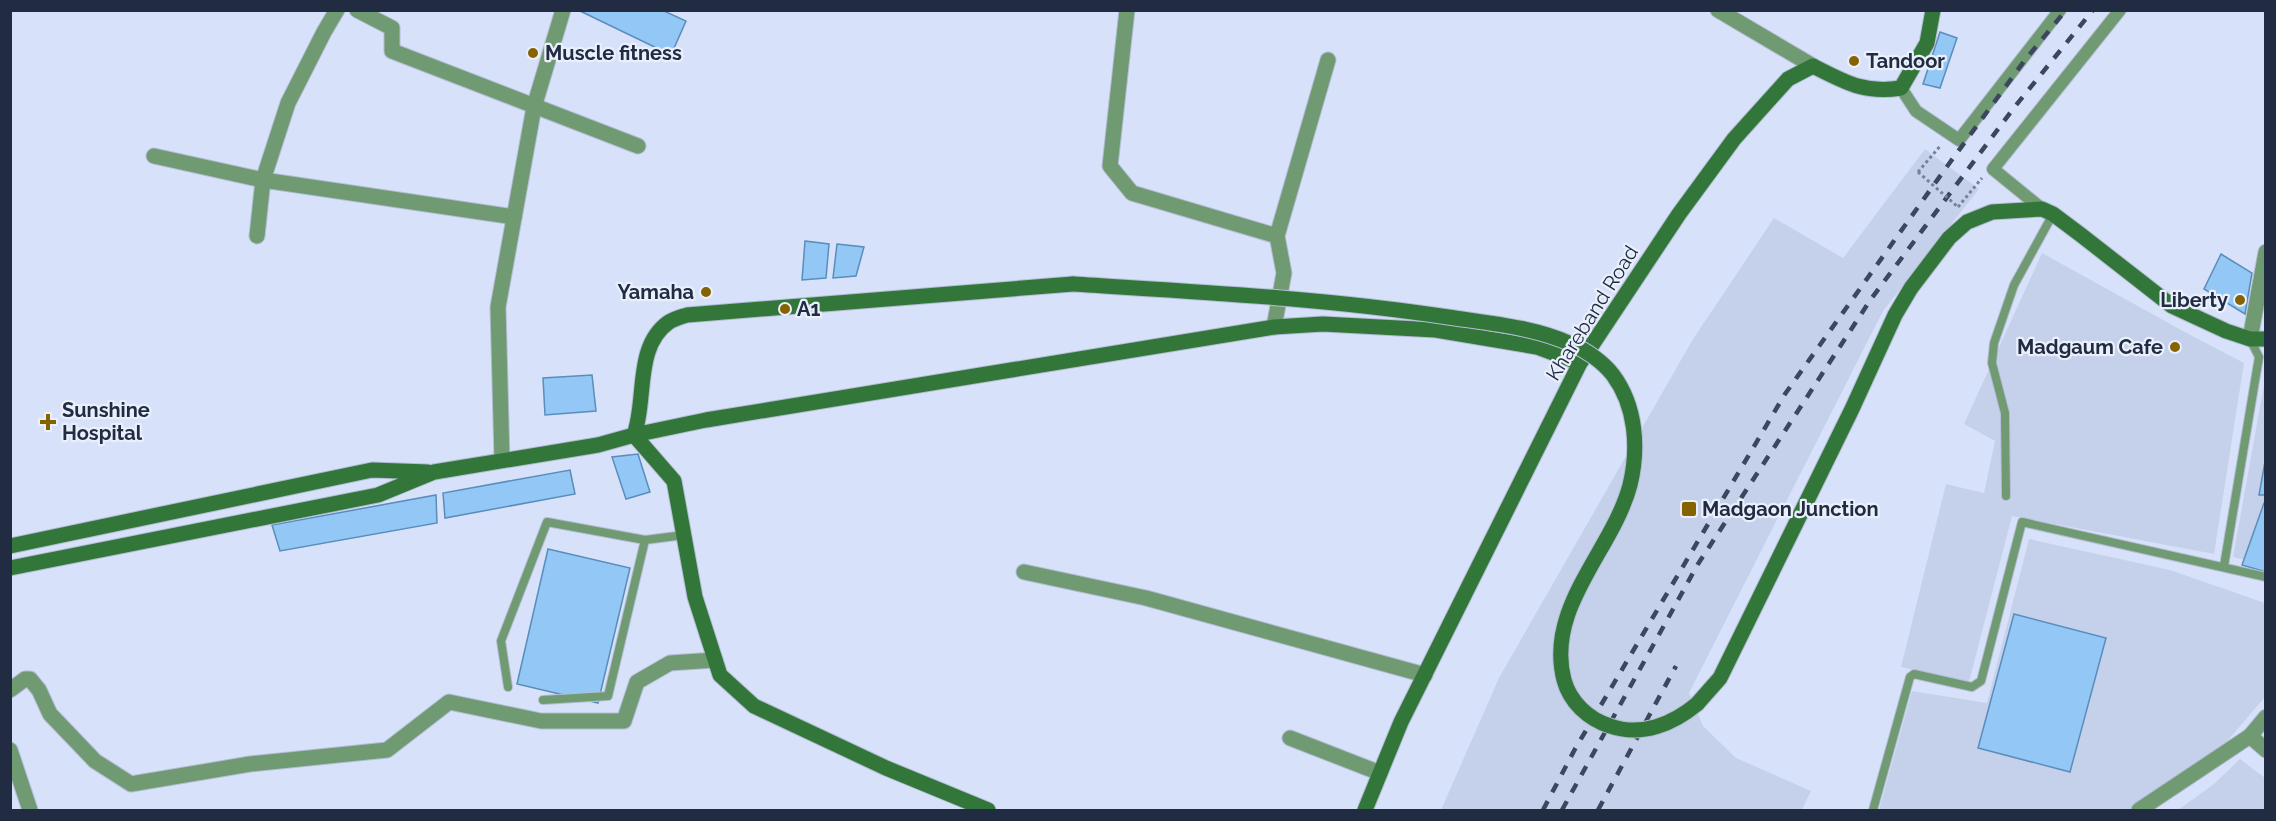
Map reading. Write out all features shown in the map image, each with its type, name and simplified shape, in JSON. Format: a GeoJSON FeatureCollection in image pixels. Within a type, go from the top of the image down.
{"type":"FeatureCollection","features":[{"type":"Feature","properties":{"kind":"main road"},"geometry":{"type":"LineString","coordinates":[[1814,66],[1857,87],[1883,90],[1901,88],[1927,44],[1934,10]]}},
{"type":"Feature","properties":{"kind":"main road","name":"Khareband Road"},"geometry":{"type":"LineString","coordinates":[[1365,810],[1401,722],[1581,363],[1679,214],[1734,139],[1788,79],[1814,66]]}},
{"type":"Feature","properties":{"kind":"main road"},"geometry":{"type":"LineString","coordinates":[[634,435],[640,420],[647,354],[655,336],[670,322],[687,315],[1073,284],[1318,300],[1395,309],[1547,335],[1572,344],[1593,357],[1612,374],[1628,400],[1634,426],[1630,485],[1621,508],[1572,603],[1564,628],[1561,649],[1567,691],[1578,706],[1599,722],[1613,727],[1635,730],[1655,728],[1678,719],[1697,704],[1720,678],[1852,410],[1895,315],[1911,288],[1949,238],[1967,222],[1992,212],[2048,212],[2172,306],[2226,331],[2258,339]]}},
{"type":"Feature","properties":{"kind":"main road"},"geometry":{"type":"LineString","coordinates":[[10,546],[372,470],[434,472],[598,445],[706,420],[1274,327],[1323,324],[1436,330],[1537,347],[1581,363]]}},
{"type":"Feature","properties":{"kind":"main road"},"geometry":{"type":"LineString","coordinates":[[634,435],[674,481],[695,597],[720,675],[754,706],[886,768],[988,810]]}},
{"type":"Feature","properties":{"kind":"main road"},"geometry":{"type":"LineString","coordinates":[[10,568],[378,495],[434,472]]}},
{"type":"Feature","properties":{"kind":"main road"},"geometry":{"type":"LineString","coordinates":[[64,536],[67,557]]}},
{"type":"Feature","properties":{"kind":"street"},"geometry":{"type":"LineString","coordinates":[[257,236],[263,180],[288,103],[337,10]]}},
{"type":"Feature","properties":{"kind":"street"},"geometry":{"type":"LineString","coordinates":[[357,10],[392,28],[392,51],[638,146]]}},
{"type":"Feature","properties":{"kind":"street"},"geometry":{"type":"LineString","coordinates":[[502,460],[498,307],[534,107],[563,10]]}},
{"type":"Feature","properties":{"kind":"street"},"geometry":{"type":"LineString","coordinates":[[1126,10],[1110,166],[1132,193],[1277,236]]}},
{"type":"Feature","properties":{"kind":"street"},"geometry":{"type":"LineString","coordinates":[[1718,10],[1814,66]]}},
{"type":"Feature","properties":{"kind":"street"},"geometry":{"type":"LineString","coordinates":[[1901,88],[1917,111],[1959,140],[2060,10]]}},
{"type":"Feature","properties":{"kind":"street"},"geometry":{"type":"LineString","coordinates":[[2048,212],[1993,169],[2120,10]]}},
{"type":"Feature","properties":{"kind":"street"},"geometry":{"type":"LineString","coordinates":[[1274,327],[1284,273],[1277,236],[1328,60]]}},
{"type":"Feature","properties":{"kind":"street"},"geometry":{"type":"LineString","coordinates":[[154,156],[263,180],[514,217]]}},
{"type":"Feature","properties":{"kind":"street"},"geometry":{"type":"LineString","coordinates":[[2258,339],[2265,252]]}},
{"type":"Feature","properties":{"kind":"street"},"geometry":{"type":"LineString","coordinates":[[1024,572],[1146,598],[1425,675]]}},
{"type":"Feature","properties":{"kind":"street"},"geometry":{"type":"LineString","coordinates":[[10,690],[25,679],[30,679],[39,690],[50,714],[95,761],[131,784],[250,764],[387,750],[449,702],[540,721],[624,721],[638,682],[670,663],[715,660]]}},
{"type":"Feature","properties":{"kind":"street"},"geometry":{"type":"LineString","coordinates":[[2139,810],[2250,736],[2265,717]]}},
{"type":"Feature","properties":{"kind":"street"},"geometry":{"type":"LineString","coordinates":[[2250,736],[2265,750]]}},
{"type":"Feature","properties":{"kind":"street"},"geometry":{"type":"LineString","coordinates":[[1290,738],[1380,773]]}},
{"type":"Feature","properties":{"kind":"street"},"geometry":{"type":"LineString","coordinates":[[10,750],[30,810]]}},
{"type":"Feature","properties":{"kind":"lane"},"geometry":{"type":"LineString","coordinates":[[2006,496],[2005,413],[1992,363],[1994,343],[2014,285],[2048,212]]}},
{"type":"Feature","properties":{"kind":"lane"},"geometry":{"type":"LineString","coordinates":[[2224,567],[2259,357],[2258,339]]}},
{"type":"Feature","properties":{"kind":"lane"},"geometry":{"type":"LineString","coordinates":[[508,687],[501,641],[547,522],[645,540],[684,535]]}},
{"type":"Feature","properties":{"kind":"lane"},"geometry":{"type":"LineString","coordinates":[[1873,810],[1910,677],[1914,674],[1972,687],[1981,681],[2022,522],[2265,577]]}},
{"type":"Feature","properties":{"kind":"lane"},"geometry":{"type":"LineString","coordinates":[[543,700],[608,696],[645,540]]}},
{"type":"Feature","properties":{"kind":"path"},"geometry":{"type":"LineString","coordinates":[[1944,142],[1918,172],[1958,207],[1987,173]]}},
{"type":"Feature","properties":{"kind":"shaded area","name":"Madgaon Junction"},"geometry":{"type":"Polygon","coordinates":[[[1925,149],[1979,189],[1883,311],[1689,693],[1703,726],[1736,758],[1811,791],[1802,810],[1441,810],[1499,678],[1693,339],[1774,218],[1843,258],[1925,149]]]}},
{"type":"Feature","properties":{"kind":"shaded area"},"geometry":{"type":"Polygon","coordinates":[[[2042,253],[2244,363],[2214,554],[2012,516],[1969,682],[1901,667],[1946,484],[1984,493],[1995,441],[1964,424],[2042,253]]]}},
{"type":"Feature","properties":{"kind":"shaded area"},"geometry":{"type":"Polygon","coordinates":[[[2265,379],[2265,565],[2233,557],[2265,379]]]}},
{"type":"Feature","properties":{"kind":"shaded area"},"geometry":{"type":"Polygon","coordinates":[[[2029,539],[2170,570],[2265,603],[2265,697],[2223,746],[2131,810],[1879,810],[1912,691],[1987,703],[2029,539]]]}},
{"type":"Feature","properties":{"kind":"shaded area"},"geometry":{"type":"Polygon","coordinates":[[[2240,759],[2265,778],[2265,810],[2178,810],[2214,784],[2240,759]]]}},
{"type":"Feature","properties":{"kind":"building"},"geometry":{"type":"Polygon","coordinates":[[[578,10],[662,10],[686,21],[671,55],[578,10]]]}},
{"type":"Feature","properties":{"kind":"building"},"geometry":{"type":"Polygon","coordinates":[[[1940,32],[1957,38],[1940,88],[1923,84],[1940,32]]]}},
{"type":"Feature","properties":{"kind":"building"},"geometry":{"type":"Polygon","coordinates":[[[805,241],[829,244],[826,278],[802,280],[805,241]]]}},
{"type":"Feature","properties":{"kind":"building"},"geometry":{"type":"Polygon","coordinates":[[[837,244],[864,247],[856,276],[833,278],[837,244]]]}},
{"type":"Feature","properties":{"kind":"building"},"geometry":{"type":"Polygon","coordinates":[[[2221,254],[2252,273],[2245,314],[2204,289],[2221,254]]]}},
{"type":"Feature","properties":{"kind":"building"},"geometry":{"type":"Polygon","coordinates":[[[592,375],[596,411],[545,415],[543,378],[592,375]]]}},
{"type":"Feature","properties":{"kind":"building"},"geometry":{"type":"Polygon","coordinates":[[[638,454],[650,492],[626,499],[612,457],[638,454]]]}},
{"type":"Feature","properties":{"kind":"building"},"geometry":{"type":"Polygon","coordinates":[[[2266,456],[2266,495],[2259,495],[2266,456]]]}},
{"type":"Feature","properties":{"kind":"building"},"geometry":{"type":"Polygon","coordinates":[[[570,470],[575,494],[445,518],[443,493],[570,470]]]}},
{"type":"Feature","properties":{"kind":"building"},"geometry":{"type":"Polygon","coordinates":[[[436,495],[437,523],[280,551],[272,525],[436,495]]]}},
{"type":"Feature","properties":{"kind":"building"},"geometry":{"type":"Polygon","coordinates":[[[2264,503],[2266,503],[2266,572],[2242,565],[2264,503]]]}},
{"type":"Feature","properties":{"kind":"building"},"geometry":{"type":"Polygon","coordinates":[[[548,549],[630,568],[598,703],[517,684],[548,549]]]}},
{"type":"Feature","properties":{"kind":"building"},"geometry":{"type":"Polygon","coordinates":[[[2014,614],[2106,638],[2070,772],[1978,748],[2014,614]]]}},
{"type":"Feature","properties":{"kind":"railway"},"geometry":{"type":"LineString","coordinates":[[1543,810],[1575,749],[1785,394],[1943,172],[2025,60],[2066,10]]}},
{"type":"Feature","properties":{"kind":"railway"},"geometry":{"type":"LineString","coordinates":[[1562,810],[1698,564],[1871,299],[2013,109],[2093,10]]}},
{"type":"Feature","properties":{"kind":"railway"},"geometry":{"type":"LineString","coordinates":[[1598,810],[1676,666]]}},
{"type":"Feature","properties":{"kind":"place","name":"Muscle fitness"},"geometry":{"type":"Point","coordinates":[533,53]}},
{"type":"Feature","properties":{"kind":"place","name":"Tandoor"},"geometry":{"type":"Point","coordinates":[1854,61]}},
{"type":"Feature","properties":{"kind":"place","name":"Yamaha"},"geometry":{"type":"Point","coordinates":[706,292]}},
{"type":"Feature","properties":{"kind":"place","name":"Liberty"},"geometry":{"type":"Point","coordinates":[2240,300]}},
{"type":"Feature","properties":{"kind":"place","name":"A1"},"geometry":{"type":"Point","coordinates":[785,309]}},
{"type":"Feature","properties":{"kind":"place","name":"Madgaum Cafe"},"geometry":{"type":"Point","coordinates":[2175,347]}},
{"type":"Feature","properties":{"kind":"place","name":"Sunshine Hospital"},"geometry":{"type":"Point","coordinates":[48,422]}},
{"type":"Feature","properties":{"kind":"place","name":"Madgaon Junction"},"geometry":{"type":"Point","coordinates":[1689,509]}}]}
